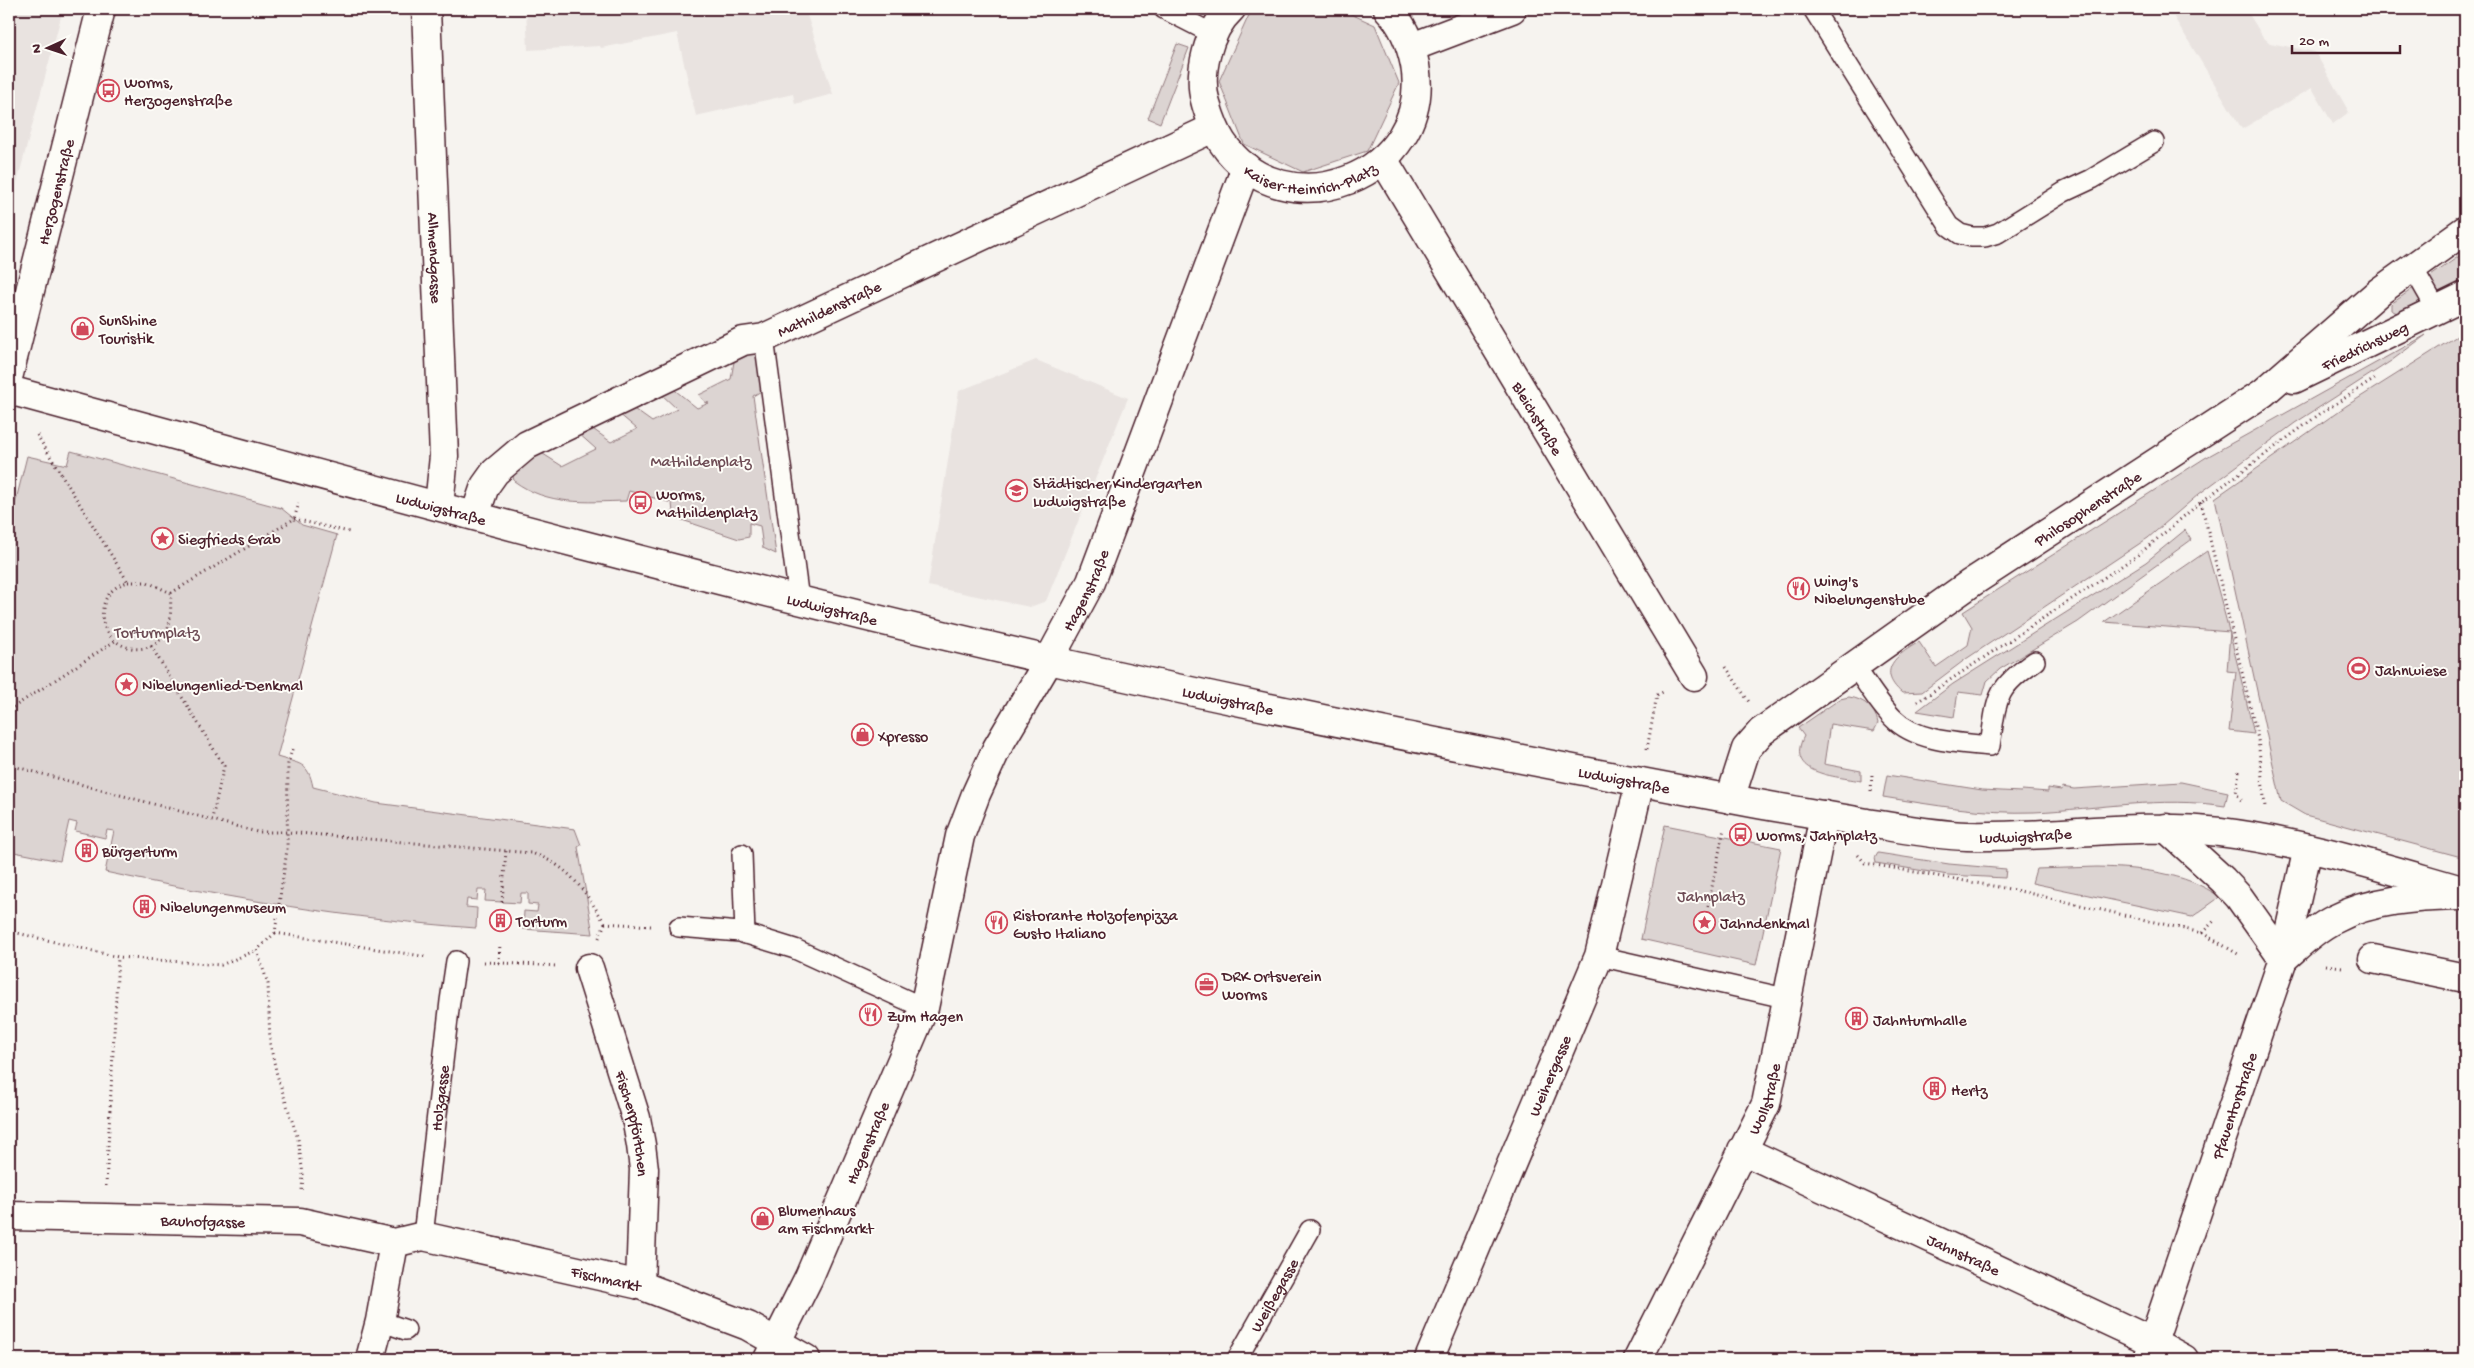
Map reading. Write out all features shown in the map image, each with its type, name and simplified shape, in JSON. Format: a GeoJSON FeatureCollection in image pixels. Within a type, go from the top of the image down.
{"type":"FeatureCollection","features":[{"type":"Feature","properties":{"kind":"street","name":"Herzogenstraße"},"geometry":{"type":"LineString","coordinates":[[9,374],[101,9]]}},
{"type":"Feature","properties":{"kind":"street","name":"Allmendgasse"},"geometry":{"type":"LineString","coordinates":[[426,9],[444,456],[439,506]]}},
{"type":"Feature","properties":{"kind":"street","name":"Kaiser-Heinrich-Platz"},"geometry":{"type":"LineString","coordinates":[[1231,9],[1213,34],[1204,65],[1204,97],[1213,128],[1233,156],[1267,180],[1291,187],[1316,188],[1340,184],[1363,174],[1384,159],[1402,136],[1414,107],[1417,77],[1412,47],[1396,16],[1388,9]]}},
{"type":"Feature","properties":{"kind":"street"},"geometry":{"type":"LineString","coordinates":[[1412,47],[1512,9]]}},
{"type":"Feature","properties":{"kind":"street","name":"Mathildenstraße"},"geometry":{"type":"LineString","coordinates":[[475,515],[485,486],[495,472],[527,446],[743,341],[764,338],[1213,128]]}},
{"type":"Feature","properties":{"kind":"street","name":"Bleichstraße"},"geometry":{"type":"LineString","coordinates":[[1384,159],[1694,676]]}},
{"type":"Feature","properties":{"kind":"street","name":"Hagenstraße"},"geometry":{"type":"LineString","coordinates":[[772,1351],[809,1277],[924,1008],[960,836],[997,748],[1049,660],[1091,582],[1246,167]]}},
{"type":"Feature","properties":{"kind":"street","name":"Philosophenstraße"},"geometry":{"type":"LineString","coordinates":[[1730,799],[1746,749],[1761,732],[1971,583],[2263,393],[2380,291],[2465,230]]}},
{"type":"Feature","properties":{"kind":"street","name":"Friedrichsweg"},"geometry":{"type":"LineString","coordinates":[[2263,393],[2465,296]]}},
{"type":"Feature","properties":{"kind":"street","name":"Ludwigstraße"},"geometry":{"type":"LineString","coordinates":[[9,390],[439,506],[799,600],[1049,660],[1640,782],[1824,816],[1960,836],[2027,836],[2166,828],[2215,832],[2267,839],[2308,848],[2465,891]]}},
{"type":"Feature","properties":{"kind":"street","name":"Weihergasse"},"geometry":{"type":"LineString","coordinates":[[1429,1359],[1599,956],[1640,782]]}},
{"type":"Feature","properties":{"kind":"street","name":"Wollstraße"},"geometry":{"type":"LineString","coordinates":[[1638,1359],[1766,1104],[1824,816]]}},
{"type":"Feature","properties":{"kind":"street"},"geometry":{"type":"LineString","coordinates":[[2166,828],[2229,886],[2283,959],[2320,928],[2336,918],[2354,911],[2419,897],[2465,896]]}},
{"type":"Feature","properties":{"kind":"street","name":"Pfauentorstraße"},"geometry":{"type":"LineString","coordinates":[[2150,1351],[2283,959],[2308,848]]}},
{"type":"Feature","properties":{"kind":"street"},"geometry":{"type":"LineString","coordinates":[[2373,959],[2465,978]]}},
{"type":"Feature","properties":{"kind":"street","name":"Fischerpförtchen"},"geometry":{"type":"LineString","coordinates":[[589,968],[636,1118],[641,1145],[644,1169],[640,1285]]}},
{"type":"Feature","properties":{"kind":"street","name":"Jahnstraße"},"geometry":{"type":"LineString","coordinates":[[1742,1150],[2150,1351],[2183,1359]]}},
{"type":"Feature","properties":{"kind":"street","name":"Bauhofgasse"},"geometry":{"type":"LineString","coordinates":[[9,1216],[300,1222],[394,1243]]}},
{"type":"Feature","properties":{"kind":"street","name":"Fischmarkt"},"geometry":{"type":"LineString","coordinates":[[394,1243],[423,1236],[640,1285],[748,1326],[772,1351],[806,1359]]}},
{"type":"Feature","properties":{"kind":"street"},"geometry":{"type":"LineString","coordinates":[[370,1359],[380,1321],[394,1243]]}},
{"type":"Feature","properties":{"kind":"lane"},"geometry":{"type":"LineString","coordinates":[[1164,9],[1213,34]]}},
{"type":"Feature","properties":{"kind":"lane"},"geometry":{"type":"LineString","coordinates":[[1813,9],[1949,226],[1960,234],[1985,237],[1998,233],[2064,192],[2092,179],[2154,142]]}},
{"type":"Feature","properties":{"kind":"lane"},"geometry":{"type":"LineString","coordinates":[[2412,268],[2437,310]]}},
{"type":"Feature","properties":{"kind":"lane"},"geometry":{"type":"LineString","coordinates":[[764,338],[799,600]]}},
{"type":"Feature","properties":{"kind":"lane"},"geometry":{"type":"LineString","coordinates":[[1854,666],[1893,718],[1906,729],[1950,742],[1990,746],[1996,704],[2002,690],[2011,677],[2035,661]]}},
{"type":"Feature","properties":{"kind":"lane"},"geometry":{"type":"LineString","coordinates":[[742,854],[745,934]]}},
{"type":"Feature","properties":{"kind":"lane"},"geometry":{"type":"LineString","coordinates":[[679,927],[745,934],[795,949],[924,1008]]}},
{"type":"Feature","properties":{"kind":"lane"},"geometry":{"type":"LineString","coordinates":[[1599,956],[1788,1000]]}},
{"type":"Feature","properties":{"kind":"lane","name":"Holzgasse"},"geometry":{"type":"LineString","coordinates":[[423,1236],[456,961]]}},
{"type":"Feature","properties":{"kind":"lane","name":"Weißegasse"},"geometry":{"type":"LineString","coordinates":[[1237,1359],[1310,1230]]}},
{"type":"Feature","properties":{"kind":"lane"},"geometry":{"type":"LineString","coordinates":[[380,1321],[406,1330]]}},
{"type":"Feature","properties":{"kind":"path"},"geometry":{"type":"LineString","coordinates":[[1893,718],[2138,555],[2201,502],[2321,413],[2386,372]]}},
{"type":"Feature","properties":{"kind":"path"},"geometry":{"type":"LineString","coordinates":[[37,435],[128,582]]}},
{"type":"Feature","properties":{"kind":"path"},"geometry":{"type":"LineString","coordinates":[[2201,502],[2258,739],[2267,839]]}},
{"type":"Feature","properties":{"kind":"path"},"geometry":{"type":"LineString","coordinates":[[294,519],[349,532]]}},
{"type":"Feature","properties":{"kind":"path"},"geometry":{"type":"LineString","coordinates":[[171,593],[282,526]]}},
{"type":"Feature","properties":{"kind":"path"},"geometry":{"type":"LineString","coordinates":[[128,582],[147,582],[171,593],[168,628],[161,639],[151,646],[140,649],[128,648],[114,641],[107,632],[103,622],[103,609],[106,598],[114,589],[128,582]]}},
{"type":"Feature","properties":{"kind":"path"},"geometry":{"type":"LineString","coordinates":[[9,710],[114,641]]}},
{"type":"Feature","properties":{"kind":"path"},"geometry":{"type":"LineString","coordinates":[[151,646],[224,766],[212,819]]}},
{"type":"Feature","properties":{"kind":"path"},"geometry":{"type":"LineString","coordinates":[[1640,782],[1657,695],[1670,689]]}},
{"type":"Feature","properties":{"kind":"path"},"geometry":{"type":"LineString","coordinates":[[279,904],[287,850],[288,764],[293,746]]}},
{"type":"Feature","properties":{"kind":"path"},"geometry":{"type":"LineString","coordinates":[[9,765],[257,832],[287,832],[531,853],[561,866],[583,890],[604,923],[679,927]]}},
{"type":"Feature","properties":{"kind":"path"},"geometry":{"type":"LineString","coordinates":[[2239,771],[2236,793],[2242,801],[2250,802]]}},
{"type":"Feature","properties":{"kind":"path"},"geometry":{"type":"LineString","coordinates":[[2257,803],[2265,804]]}},
{"type":"Feature","properties":{"kind":"path"},"geometry":{"type":"LineString","coordinates":[[1824,816],[1865,863],[2015,890],[2174,926],[2202,933],[2238,954],[2283,959]]}},
{"type":"Feature","properties":{"kind":"path"},"geometry":{"type":"LineString","coordinates":[[1708,906],[1720,846]]}},
{"type":"Feature","properties":{"kind":"path"},"geometry":{"type":"LineString","coordinates":[[502,902],[506,850]]}},
{"type":"Feature","properties":{"kind":"path"},"geometry":{"type":"LineString","coordinates":[[9,931],[118,956],[221,965],[257,950],[275,933],[277,918]]}},
{"type":"Feature","properties":{"kind":"path"},"geometry":{"type":"LineString","coordinates":[[499,963],[500,944]]}},
{"type":"Feature","properties":{"kind":"path"},"geometry":{"type":"LineString","coordinates":[[257,950],[268,984],[270,1044],[276,1075],[298,1138],[303,1174],[300,1222]]}},
{"type":"Feature","properties":{"kind":"path"},"geometry":{"type":"LineString","coordinates":[[104,1217],[118,956]]}},
{"type":"Feature","properties":{"kind":"shaded area"},"geometry":{"type":"Polygon","coordinates":[[[9,9],[63,9],[9,213],[9,9]]]}},
{"type":"Feature","properties":{"kind":"shaded area"},"geometry":{"type":"Polygon","coordinates":[[[526,9],[805,9],[833,94],[795,104],[793,94],[696,116],[677,33],[601,48],[600,46],[528,50],[526,9]]]}},
{"type":"Feature","properties":{"kind":"shaded area"},"geometry":{"type":"Polygon","coordinates":[[[2169,9],[2246,9],[2263,37],[2270,43],[2315,52],[2349,112],[2333,124],[2312,88],[2242,129],[2169,9]]]}},
{"type":"Feature","properties":{"kind":"shaded area","name":"Städtischer Kindergarten Ludwigstraße"},"geometry":{"type":"Polygon","coordinates":[[[1036,360],[1128,398],[1046,601],[1030,607],[928,586],[959,391],[1036,360]]]}},
{"type":"Feature","properties":{"kind":"green space"},"geometry":{"type":"Polygon","coordinates":[[[1269,9],[1340,9],[1375,25],[1399,83],[1367,151],[1303,172],[1244,144],[1219,81],[1249,15],[1269,9]]]}},
{"type":"Feature","properties":{"kind":"green space"},"geometry":{"type":"Polygon","coordinates":[[[1177,44],[1189,48],[1160,123],[1148,118],[1177,44]]]}},
{"type":"Feature","properties":{"kind":"green space"},"geometry":{"type":"Polygon","coordinates":[[[2465,252],[2465,279],[2397,313],[2391,310],[2391,304],[2465,252]]]}},
{"type":"Feature","properties":{"kind":"green space","name":"Jahnwiese"},"geometry":{"type":"Polygon","coordinates":[[[2465,331],[2465,858],[2305,815],[2281,801],[2215,498],[2346,406],[2465,331]]]}},
{"type":"Feature","properties":{"kind":"green space"},"geometry":{"type":"Polygon","coordinates":[[[2426,335],[2391,361],[2295,423],[2199,494],[2148,538],[1966,659],[1922,692],[1902,693],[1894,685],[1890,677],[1893,663],[1897,657],[1919,642],[1936,667],[1968,645],[1972,627],[1963,612],[2205,458],[2426,335]]]}},
{"type":"Feature","properties":{"kind":"green space","name":"Mathildenplatz"},"geometry":{"type":"Polygon","coordinates":[[[742,353],[755,353],[759,362],[763,390],[753,396],[776,554],[763,548],[760,526],[749,523],[749,537],[739,539],[679,519],[673,513],[672,503],[629,491],[626,501],[568,501],[540,495],[514,481],[512,471],[540,452],[562,466],[596,449],[578,433],[590,427],[611,442],[637,429],[618,413],[631,407],[652,422],[677,409],[660,393],[671,387],[697,408],[709,403],[705,402],[699,395],[731,379],[735,356],[742,353]]]}},
{"type":"Feature","properties":{"kind":"green space","name":"Torturmplatz"},"geometry":{"type":"Polygon","coordinates":[[[71,451],[281,508],[302,525],[337,535],[277,757],[297,763],[305,768],[313,787],[376,803],[575,829],[581,845],[578,847],[593,934],[523,929],[524,911],[537,912],[538,905],[528,904],[528,893],[521,893],[520,903],[485,901],[486,890],[478,890],[477,900],[467,899],[466,907],[477,908],[476,928],[382,919],[289,906],[105,872],[114,831],[107,830],[105,838],[75,831],[77,823],[69,821],[60,861],[9,851],[9,528],[27,456],[67,465],[71,451]]]}},
{"type":"Feature","properties":{"kind":"green space"},"geometry":{"type":"Polygon","coordinates":[[[2185,530],[2191,540],[2078,622],[2000,669],[1987,681],[1983,695],[1958,692],[1954,717],[1917,711],[1953,684],[2146,562],[2185,530]]]}},
{"type":"Feature","properties":{"kind":"green space"},"geometry":{"type":"Polygon","coordinates":[[[2207,551],[2229,632],[2104,622],[2207,551]]]}},
{"type":"Feature","properties":{"kind":"green space"},"geometry":{"type":"Polygon","coordinates":[[[2230,634],[2254,734],[2229,731],[2236,672],[2227,671],[2230,634]]]}},
{"type":"Feature","properties":{"kind":"green space"},"geometry":{"type":"Polygon","coordinates":[[[1849,697],[1868,705],[1877,718],[1878,723],[1874,731],[1830,724],[1824,764],[1861,771],[1861,781],[1827,775],[1816,771],[1807,766],[1801,759],[1800,749],[1804,736],[1798,728],[1840,699],[1849,697]]]}},
{"type":"Feature","properties":{"kind":"green space"},"geometry":{"type":"Polygon","coordinates":[[[1887,775],[1982,790],[2021,792],[2022,790],[2048,792],[2048,788],[2061,790],[2062,787],[2074,789],[2181,782],[2228,792],[2225,806],[2177,802],[2034,812],[1996,812],[1883,797],[1887,775]]]}},
{"type":"Feature","properties":{"kind":"green space","name":"Jahnplatz"},"geometry":{"type":"Polygon","coordinates":[[[1665,825],[1781,848],[1756,965],[1641,939],[1665,825]]]}},
{"type":"Feature","properties":{"kind":"green space"},"geometry":{"type":"Polygon","coordinates":[[[1878,853],[1949,864],[2006,869],[2005,878],[1948,875],[1876,863],[1875,858],[1878,853]]]}},
{"type":"Feature","properties":{"kind":"green space"},"geometry":{"type":"Polygon","coordinates":[[[2097,867],[2161,873],[2192,882],[2220,897],[2192,917],[2032,883],[2036,869],[2097,867]]]}},
{"type":"Feature","properties":{"kind":"place","name":"Worms, Herzogenstraße"},"geometry":{"type":"Point","coordinates":[108,90]}},
{"type":"Feature","properties":{"kind":"place","name":"SunShine Touristik"},"geometry":{"type":"Point","coordinates":[83,328]}},
{"type":"Feature","properties":{"kind":"place","name":"Städtischer Kindergarten Ludwigstraße"},"geometry":{"type":"Point","coordinates":[1017,491]}},
{"type":"Feature","properties":{"kind":"place","name":"Worms, Mathildenplatz"},"geometry":{"type":"Point","coordinates":[640,502]}},
{"type":"Feature","properties":{"kind":"place","name":"Siegfrieds Grab"},"geometry":{"type":"Point","coordinates":[162,538]}},
{"type":"Feature","properties":{"kind":"place","name":"Wing's Nibelungenstube"},"geometry":{"type":"Point","coordinates":[1798,589]}},
{"type":"Feature","properties":{"kind":"place","name":"Jahnwiese"},"geometry":{"type":"Point","coordinates":[2359,669]}},
{"type":"Feature","properties":{"kind":"place","name":"Nibelungenlied-Denkmal"},"geometry":{"type":"Point","coordinates":[126,684]}},
{"type":"Feature","properties":{"kind":"place","name":"Xpresso"},"geometry":{"type":"Point","coordinates":[862,735]}},
{"type":"Feature","properties":{"kind":"place","name":"Worms, Jahnplatz"},"geometry":{"type":"Point","coordinates":[1740,834]}},
{"type":"Feature","properties":{"kind":"place","name":"Bürgerturm"},"geometry":{"type":"Point","coordinates":[86,850]}},
{"type":"Feature","properties":{"kind":"place","name":"Nibelungenmuseum"},"geometry":{"type":"Point","coordinates":[144,906]}},
{"type":"Feature","properties":{"kind":"place","name":"Torturm"},"geometry":{"type":"Point","coordinates":[500,920]}},
{"type":"Feature","properties":{"kind":"place","name":"Jahndenkmal"},"geometry":{"type":"Point","coordinates":[1704,922]}},
{"type":"Feature","properties":{"kind":"place","name":"Ristorante Holzofenpizza Gusto Italiano"},"geometry":{"type":"Point","coordinates":[997,923]}},
{"type":"Feature","properties":{"kind":"place","name":"DRK Ortsverein Worms"},"geometry":{"type":"Point","coordinates":[1206,984]}},
{"type":"Feature","properties":{"kind":"place","name":"Zum Hagen"},"geometry":{"type":"Point","coordinates":[871,1015]}},
{"type":"Feature","properties":{"kind":"place","name":"Jahnturnhalle"},"geometry":{"type":"Point","coordinates":[1857,1019]}},
{"type":"Feature","properties":{"kind":"place","name":"Hertz"},"geometry":{"type":"Point","coordinates":[1935,1089]}},
{"type":"Feature","properties":{"kind":"place","name":"Blumenhaus am Fischmarkt"},"geometry":{"type":"Point","coordinates":[762,1218]}}]}
